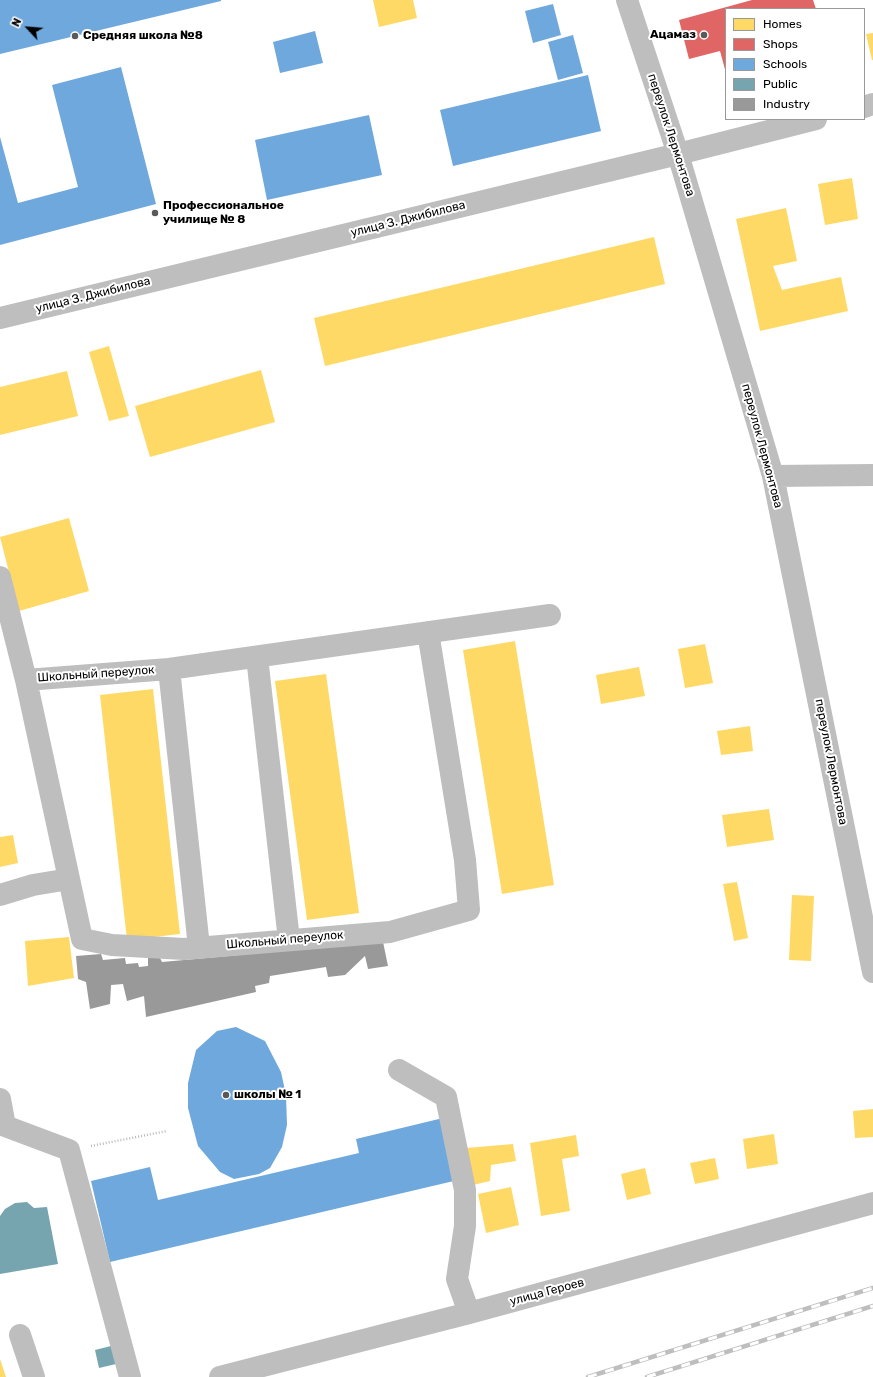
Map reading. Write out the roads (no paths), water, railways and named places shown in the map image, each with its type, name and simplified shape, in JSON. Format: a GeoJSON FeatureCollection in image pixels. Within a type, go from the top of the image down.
{"type":"FeatureCollection","features":[{"type":"Feature","properties":{"kind":"street","name":"переулок Лермонтова"},"geometry":{"type":"LineString","coordinates":[[627,0],[678,154],[773,476],[873,972]]}},
{"type":"Feature","properties":{"kind":"street","name":"улица З. Джибилова"},"geometry":{"type":"LineString","coordinates":[[0,318],[678,154],[812,120]]}},
{"type":"Feature","properties":{"kind":"street"},"geometry":{"type":"LineString","coordinates":[[773,476],[873,475]]}},
{"type":"Feature","properties":{"kind":"street","name":"Школьный переулок"},"geometry":{"type":"LineString","coordinates":[[0,577],[26,680],[82,939],[112,945],[184,949],[390,932],[469,910],[465,860],[428,632]]}},
{"type":"Feature","properties":{"kind":"street","name":"Школьный переулок"},"geometry":{"type":"LineString","coordinates":[[26,680],[169,669],[550,615]]}},
{"type":"Feature","properties":{"kind":"street"},"geometry":{"type":"LineString","coordinates":[[257,657],[289,940]]}},
{"type":"Feature","properties":{"kind":"street"},"geometry":{"type":"LineString","coordinates":[[169,669],[199,947]]}},
{"type":"Feature","properties":{"kind":"street"},"geometry":{"type":"LineString","coordinates":[[0,895],[33,885],[69,880]]}},
{"type":"Feature","properties":{"kind":"street"},"geometry":{"type":"LineString","coordinates":[[399,1070],[446,1097],[465,1190],[465,1226],[457,1279],[469,1313]]}},
{"type":"Feature","properties":{"kind":"street"},"geometry":{"type":"LineString","coordinates":[[0,1099],[2,1125],[69,1150],[130,1377]]}},
{"type":"Feature","properties":{"kind":"street","name":"улица Героев"},"geometry":{"type":"LineString","coordinates":[[220,1377],[469,1313],[873,1203]]}},
{"type":"Feature","properties":{"kind":"street"},"geometry":{"type":"LineString","coordinates":[[20,1335],[34,1377]]}},
{"type":"Feature","properties":{"kind":"railway"},"geometry":{"type":"LineString","coordinates":[[588,1377],[873,1288]]}},
{"type":"Feature","properties":{"kind":"railway"},"geometry":{"type":"LineString","coordinates":[[647,1377],[873,1306]]}},
{"type":"Feature","properties":{"kind":"place","name":"Ацамаз"},"geometry":{"type":"Point","coordinates":[704,35]}},
{"type":"Feature","properties":{"kind":"place","name":"Средняя школа №8"},"geometry":{"type":"Point","coordinates":[75,36]}},
{"type":"Feature","properties":{"kind":"place","name":"Профессиональное училище № 8"},"geometry":{"type":"Point","coordinates":[155,213]}},
{"type":"Feature","properties":{"kind":"place","name":"школы № 1"},"geometry":{"type":"Point","coordinates":[226,1095]}}]}
